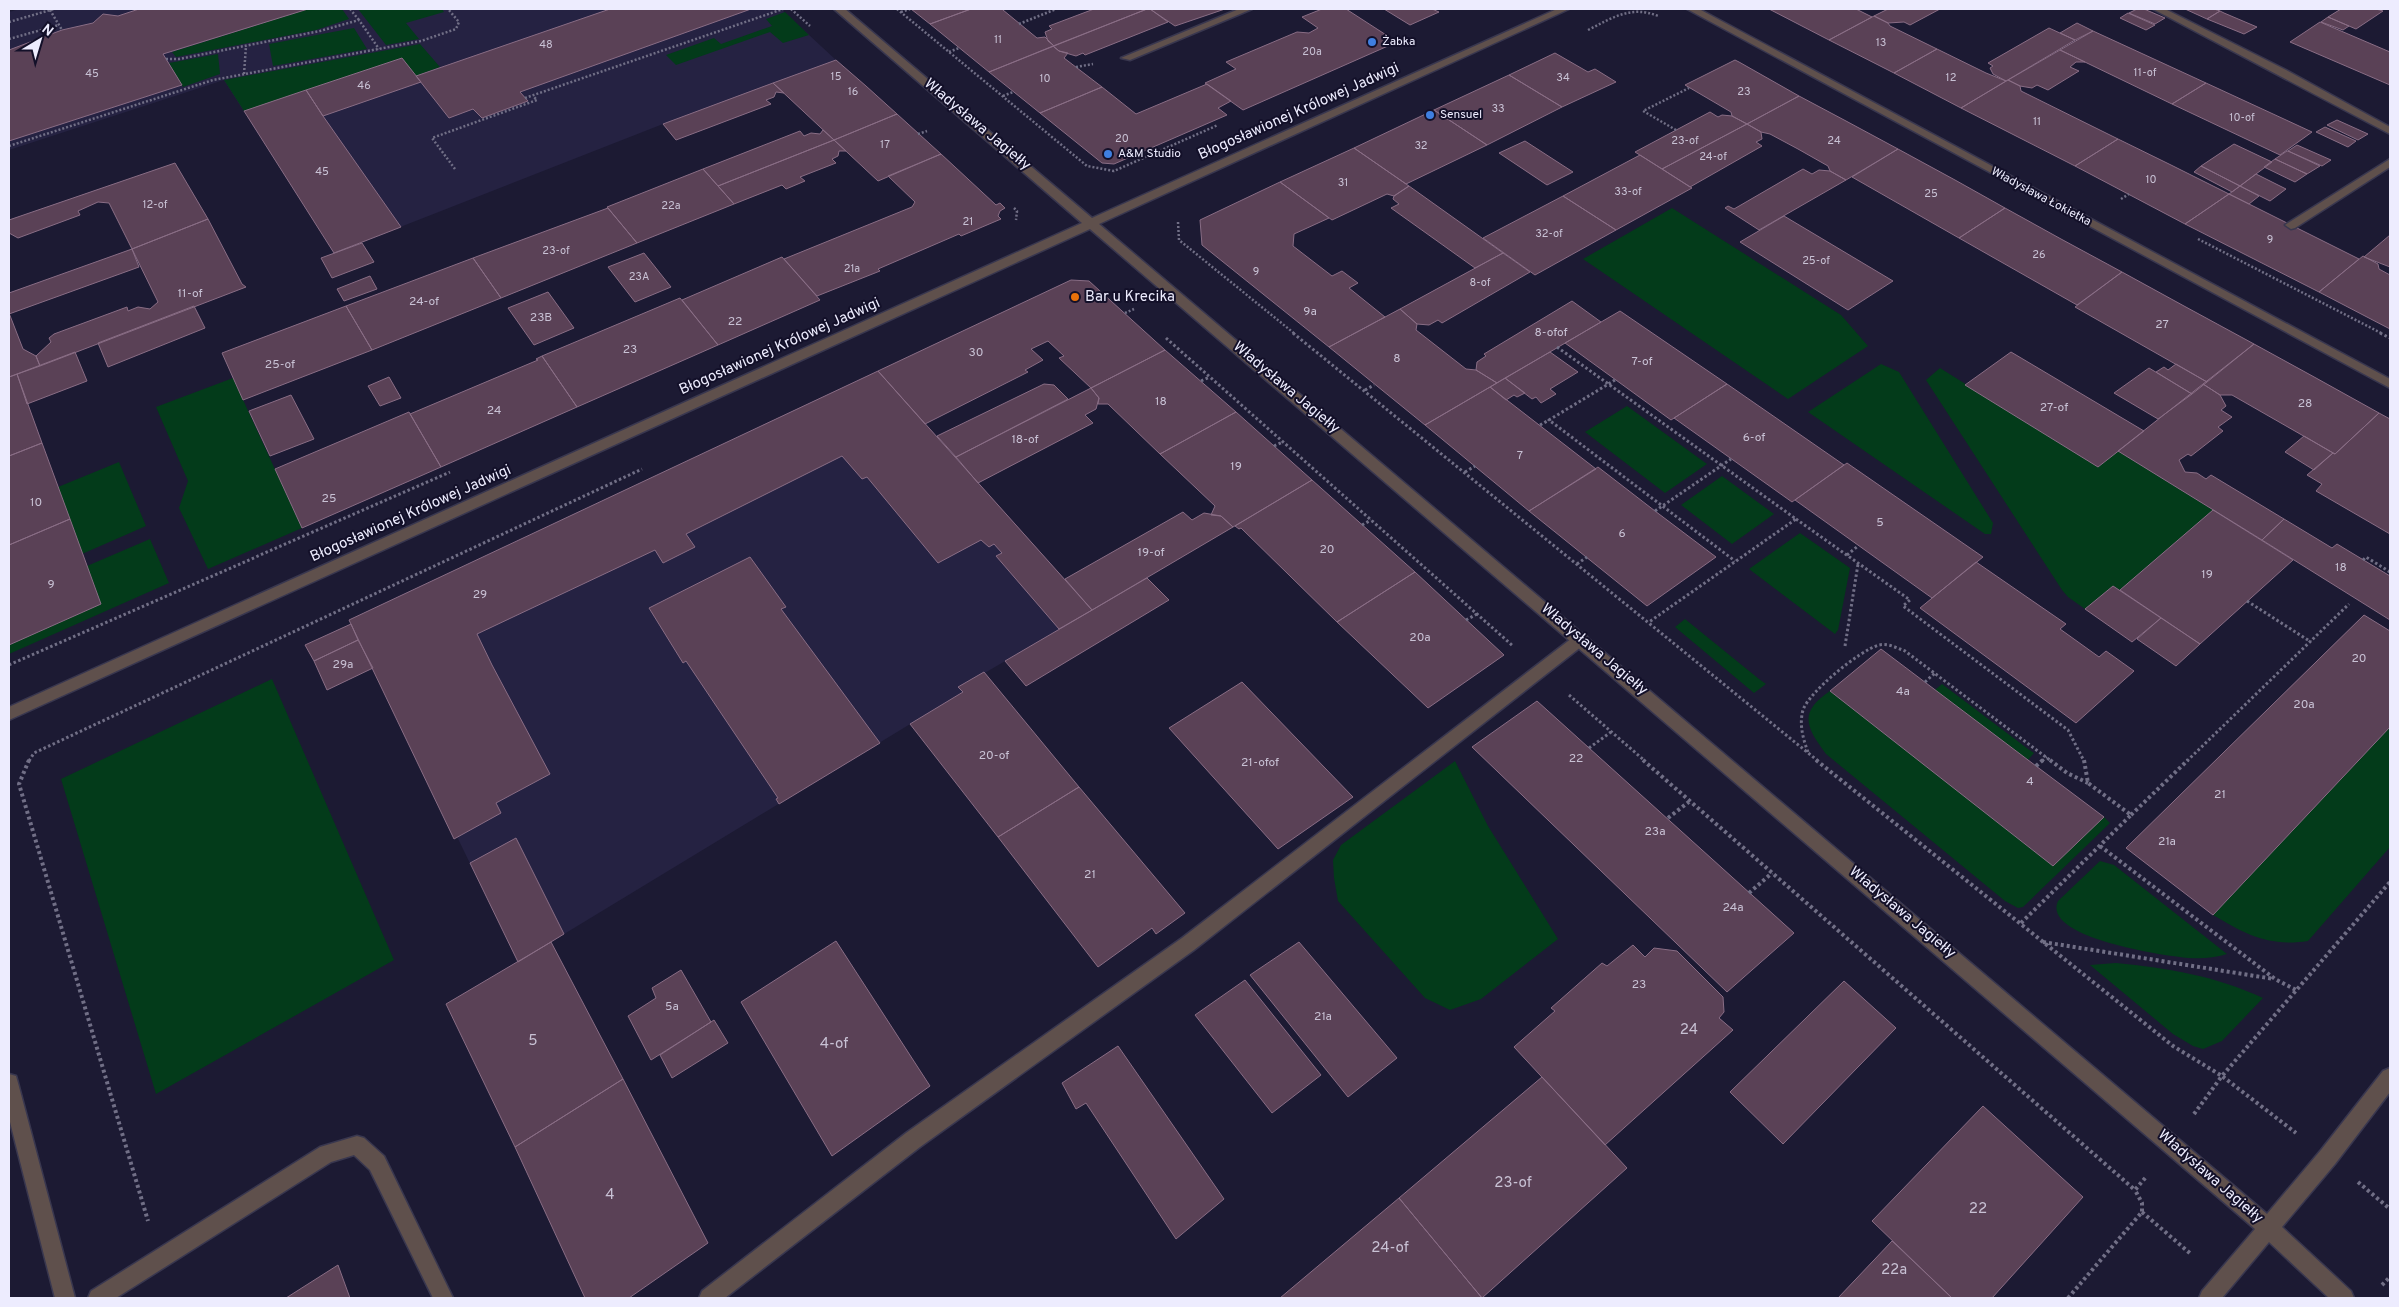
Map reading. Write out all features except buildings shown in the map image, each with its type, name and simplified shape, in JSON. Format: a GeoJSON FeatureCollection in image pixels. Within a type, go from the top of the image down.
{"type":"FeatureCollection","features":[{"type":"Feature","properties":{"kind":"street","name":"Władysława Jagiełły"},"geometry":{"type":"LineString","coordinates":[[839,9],[1581,639],[2270,1228],[2344,1298]]}},
{"type":"Feature","properties":{"kind":"street"},"geometry":{"type":"LineString","coordinates":[[1126,58],[1247,9]]}},
{"type":"Feature","properties":{"kind":"street","name":"Błogosławionej Królowej Jadwigi"},"geometry":{"type":"LineString","coordinates":[[9,714],[1564,9]]}},
{"type":"Feature","properties":{"kind":"street","name":"Władysława Łokietka"},"geometry":{"type":"LineString","coordinates":[[1692,9],[2390,384]]}},
{"type":"Feature","properties":{"kind":"street"},"geometry":{"type":"LineString","coordinates":[[2158,9],[2282,72],[2390,131]]}},
{"type":"Feature","properties":{"kind":"street"},"geometry":{"type":"LineString","coordinates":[[2291,225],[2390,162]]}},
{"type":"Feature","properties":{"kind":"street"},"geometry":{"type":"LineString","coordinates":[[709,1298],[913,1140],[1188,944],[1581,639]]}},
{"type":"Feature","properties":{"kind":"street"},"geometry":{"type":"LineString","coordinates":[[2209,1298],[2270,1228],[2390,1077]]}},
{"type":"Feature","properties":{"kind":"street"},"geometry":{"type":"LineString","coordinates":[[9,1083],[65,1298]]}},
{"type":"Feature","properties":{"kind":"street"},"geometry":{"type":"LineString","coordinates":[[98,1298],[327,1154],[357,1145],[377,1163],[443,1298]]}},
{"type":"Feature","properties":{"kind":"path"},"geometry":{"type":"LineString","coordinates":[[9,22],[52,9],[62,30]]}},
{"type":"Feature","properties":{"kind":"path"},"geometry":{"type":"LineString","coordinates":[[350,9],[378,49]]}},
{"type":"Feature","properties":{"kind":"path"},"geometry":{"type":"LineString","coordinates":[[9,146],[213,80],[420,41],[456,28],[459,22],[448,9]]}},
{"type":"Feature","properties":{"kind":"path"},"geometry":{"type":"LineString","coordinates":[[525,98],[783,9]]}},
{"type":"Feature","properties":{"kind":"path"},"geometry":{"type":"LineString","coordinates":[[791,9],[816,31]]}},
{"type":"Feature","properties":{"kind":"path"},"geometry":{"type":"LineString","coordinates":[[897,9],[1087,166],[1114,171],[1222,123]]}},
{"type":"Feature","properties":{"kind":"path"},"geometry":{"type":"LineString","coordinates":[[901,12],[910,9]]}},
{"type":"Feature","properties":{"kind":"path"},"geometry":{"type":"LineString","coordinates":[[1019,24],[1056,9]]}},
{"type":"Feature","properties":{"kind":"path"},"geometry":{"type":"LineString","coordinates":[[1588,30],[1637,9],[1649,11],[1665,20]]}},
{"type":"Feature","properties":{"kind":"path"},"geometry":{"type":"LineString","coordinates":[[1649,11],[1654,9]]}},
{"type":"Feature","properties":{"kind":"path"},"geometry":{"type":"LineString","coordinates":[[166,59],[246,46],[320,31],[359,20]]}},
{"type":"Feature","properties":{"kind":"path"},"geometry":{"type":"LineString","coordinates":[[9,39],[58,25]]}},
{"type":"Feature","properties":{"kind":"path"},"geometry":{"type":"LineString","coordinates":[[244,74],[246,46]]}},
{"type":"Feature","properties":{"kind":"path"},"geometry":{"type":"LineString","coordinates":[[949,52],[959,48]]}},
{"type":"Feature","properties":{"kind":"path"},"geometry":{"type":"LineString","coordinates":[[1676,130],[1643,111],[1689,88]]}},
{"type":"Feature","properties":{"kind":"path"},"geometry":{"type":"LineString","coordinates":[[1003,96],[1013,92]]}},
{"type":"Feature","properties":{"kind":"path"},"geometry":{"type":"LineString","coordinates":[[454,169],[432,138],[537,100],[533,96]]}},
{"type":"Feature","properties":{"kind":"path"},"geometry":{"type":"LineString","coordinates":[[921,124],[935,137]]}},
{"type":"Feature","properties":{"kind":"path"},"geometry":{"type":"LineString","coordinates":[[918,134],[928,130]]}},
{"type":"Feature","properties":{"kind":"path"},"geometry":{"type":"LineString","coordinates":[[2121,199],[2129,194]]}},
{"type":"Feature","properties":{"kind":"path"},"geometry":{"type":"LineString","coordinates":[[1010,205],[1017,211],[1016,223]]}},
{"type":"Feature","properties":{"kind":"path"},"geometry":{"type":"LineString","coordinates":[[1178,220],[1179,240],[1808,753],[2043,942],[2173,1046],[2222,1076],[2390,882]]}},
{"type":"Feature","properties":{"kind":"path"},"geometry":{"type":"LineString","coordinates":[[2313,297],[2390,338]]}},
{"type":"Feature","properties":{"kind":"path"},"geometry":{"type":"LineString","coordinates":[[1126,303],[1141,316]]}},
{"type":"Feature","properties":{"kind":"path"},"geometry":{"type":"LineString","coordinates":[[1125,314],[1134,309]]}},
{"type":"Feature","properties":{"kind":"path"},"geometry":{"type":"LineString","coordinates":[[1162,334],[1540,670],[2135,1190]]}},
{"type":"Feature","properties":{"kind":"path"},"geometry":{"type":"LineString","coordinates":[[1558,348],[1910,600],[1903,606],[2068,730],[2082,756],[2089,776],[2088,783]]}},
{"type":"Feature","properties":{"kind":"path"},"geometry":{"type":"LineString","coordinates":[[1201,381],[1210,377]]}},
{"type":"Feature","properties":{"kind":"path"},"geometry":{"type":"LineString","coordinates":[[1540,426],[1615,380]]}},
{"type":"Feature","properties":{"kind":"path"},"geometry":{"type":"LineString","coordinates":[[1364,390],[1374,385]]}},
{"type":"Feature","properties":{"kind":"path"},"geometry":{"type":"LineString","coordinates":[[1549,420],[1735,561]]}},
{"type":"Feature","properties":{"kind":"path"},"geometry":{"type":"LineString","coordinates":[[1274,446],[1283,442]]}},
{"type":"Feature","properties":{"kind":"path"},"geometry":{"type":"LineString","coordinates":[[1655,511],[1731,458]]}},
{"type":"Feature","properties":{"kind":"path"},"geometry":{"type":"LineString","coordinates":[[1465,472],[1475,466]]}},
{"type":"Feature","properties":{"kind":"path"},"geometry":{"type":"LineString","coordinates":[[159,1260],[19,784],[25,767],[34,753],[644,468]]}},
{"type":"Feature","properties":{"kind":"path"},"geometry":{"type":"LineString","coordinates":[[9,665],[451,471]]}},
{"type":"Feature","properties":{"kind":"path"},"geometry":{"type":"LineString","coordinates":[[1649,622],[1796,519]]}},
{"type":"Feature","properties":{"kind":"path"},"geometry":{"type":"LineString","coordinates":[[1362,524],[1371,520]]}},
{"type":"Feature","properties":{"kind":"path"},"geometry":{"type":"LineString","coordinates":[[1847,555],[1858,546]]}},
{"type":"Feature","properties":{"kind":"path"},"geometry":{"type":"LineString","coordinates":[[1578,564],[1587,557]]}},
{"type":"Feature","properties":{"kind":"path"},"geometry":{"type":"LineString","coordinates":[[2363,560],[2366,557],[2390,572]]}},
{"type":"Feature","properties":{"kind":"path"},"geometry":{"type":"LineString","coordinates":[[1845,646],[1858,564]]}},
{"type":"Feature","properties":{"kind":"path"},"geometry":{"type":"LineString","coordinates":[[2247,601],[2311,642]]}},
{"type":"Feature","properties":{"kind":"path"},"geometry":{"type":"LineString","coordinates":[[2021,923],[2349,604]]}},
{"type":"Feature","properties":{"kind":"path"},"geometry":{"type":"LineString","coordinates":[[1466,620],[1477,614]]}},
{"type":"Feature","properties":{"kind":"path"},"geometry":{"type":"LineString","coordinates":[[1808,753],[1800,723],[1804,705],[1810,697],[1877,645],[1885,644],[1905,651],[2067,773],[2088,783],[2131,815]]}},
{"type":"Feature","properties":{"kind":"path"},"geometry":{"type":"LineString","coordinates":[[1925,682],[1935,673]]}},
{"type":"Feature","properties":{"kind":"path"},"geometry":{"type":"LineString","coordinates":[[1589,748],[1611,732]]}},
{"type":"Feature","properties":{"kind":"path"},"geometry":{"type":"LineString","coordinates":[[2036,766],[2047,757]]}},
{"type":"Feature","properties":{"kind":"path"},"geometry":{"type":"LineString","coordinates":[[1668,818],[1690,801]]}},
{"type":"Feature","properties":{"kind":"path"},"geometry":{"type":"LineString","coordinates":[[2100,846],[2275,979],[2296,990]]}},
{"type":"Feature","properties":{"kind":"path"},"geometry":{"type":"LineString","coordinates":[[1749,893],[1772,872]]}},
{"type":"Feature","properties":{"kind":"path"},"geometry":{"type":"LineString","coordinates":[[2043,942],[2275,979]]}},
{"type":"Feature","properties":{"kind":"shaded area"},"geometry":{"type":"Polygon","coordinates":[[[20,9],[781,9],[836,60],[663,124],[334,253],[224,80],[9,150],[9,12],[20,9]]]}},
{"type":"Feature","properties":{"kind":"shaded area"},"geometry":{"type":"Polygon","coordinates":[[[878,371],[1092,610],[959,688],[963,692],[518,962],[351,619],[878,371]]]}},
{"type":"Feature","properties":{"kind":"green space"},"geometry":{"type":"Polygon","coordinates":[[[308,9],[342,9],[349,19],[316,30],[176,57],[172,52],[308,9]]]}},
{"type":"Feature","properties":{"kind":"green space"},"geometry":{"type":"Polygon","coordinates":[[[358,9],[442,9],[444,12],[406,23],[419,39],[386,45],[358,9]]]}},
{"type":"Feature","properties":{"kind":"green space"},"geometry":{"type":"Polygon","coordinates":[[[785,12],[809,35],[783,43],[770,32],[676,65],[666,55],[714,38],[721,44],[772,26],[766,19],[785,12]]]}},
{"type":"Feature","properties":{"kind":"green space"},"geometry":{"type":"Polygon","coordinates":[[[354,28],[367,49],[273,66],[269,44],[354,28]]]}},
{"type":"Feature","properties":{"kind":"green space"},"geometry":{"type":"Polygon","coordinates":[[[420,44],[440,67],[416,76],[402,58],[244,111],[224,80],[420,44]]]}},
{"type":"Feature","properties":{"kind":"green space"},"geometry":{"type":"Polygon","coordinates":[[[218,54],[220,74],[183,87],[169,63],[218,54]]]}},
{"type":"Feature","properties":{"kind":"green space"},"geometry":{"type":"Polygon","coordinates":[[[1672,208],[1841,315],[1868,346],[1788,399],[1583,259],[1672,208]]]}},
{"type":"Feature","properties":{"kind":"green space"},"geometry":{"type":"Polygon","coordinates":[[[1881,364],[1899,372],[1993,523],[1991,534],[1985,534],[1808,412],[1881,364]]]}},
{"type":"Feature","properties":{"kind":"green space"},"geometry":{"type":"Polygon","coordinates":[[[1940,368],[2098,467],[2118,451],[2213,510],[2120,590],[2113,586],[2085,609],[2068,597],[2062,590],[1926,380],[1940,368]]]}},
{"type":"Feature","properties":{"kind":"green space"},"geometry":{"type":"Polygon","coordinates":[[[233,378],[302,528],[208,569],[179,508],[188,481],[156,407],[233,378]]]}},
{"type":"Feature","properties":{"kind":"green space"},"geometry":{"type":"Polygon","coordinates":[[[1627,406],[1707,464],[1665,493],[1585,432],[1627,406]]]}},
{"type":"Feature","properties":{"kind":"green space"},"geometry":{"type":"Polygon","coordinates":[[[119,462],[146,526],[82,554],[58,487],[119,462]]]}},
{"type":"Feature","properties":{"kind":"green space"},"geometry":{"type":"Polygon","coordinates":[[[1722,476],[1774,514],[1732,544],[1681,505],[1722,476]]]}},
{"type":"Feature","properties":{"kind":"green space"},"geometry":{"type":"Polygon","coordinates":[[[1800,533],[1850,568],[1838,630],[1835,634],[1749,569],[1800,533]]]}},
{"type":"Feature","properties":{"kind":"green space"},"geometry":{"type":"Polygon","coordinates":[[[150,539],[169,583],[9,654],[9,645],[101,604],[87,566],[150,539]]]}},
{"type":"Feature","properties":{"kind":"green space"},"geometry":{"type":"Polygon","coordinates":[[[1685,619],[1766,684],[1754,693],[1675,627],[1685,619]]]}},
{"type":"Feature","properties":{"kind":"green space"},"geometry":{"type":"Polygon","coordinates":[[[272,679],[394,960],[156,1094],[61,779],[272,679]]]}},
{"type":"Feature","properties":{"kind":"green space"},"geometry":{"type":"Polygon","coordinates":[[[1942,684],[2034,753],[2028,760],[1935,690],[1942,684]]]}},
{"type":"Feature","properties":{"kind":"green space"},"geometry":{"type":"Polygon","coordinates":[[[1830,691],[1932,770],[2104,817],[2110,823],[2023,907],[2018,908],[2005,901],[1826,754],[1813,735],[1809,720],[1813,706],[1830,691]]]}},
{"type":"Feature","properties":{"kind":"green space"},"geometry":{"type":"Polygon","coordinates":[[[2390,727],[2390,847],[2308,941],[2281,942],[2258,937],[2236,928],[2213,915],[2390,727]]]}},
{"type":"Feature","properties":{"kind":"green space"},"geometry":{"type":"Polygon","coordinates":[[[1455,761],[1488,826],[1558,939],[1481,999],[1450,1010],[1425,998],[1338,901],[1333,860],[1341,845],[1455,761]]]}},
{"type":"Feature","properties":{"kind":"green space"},"geometry":{"type":"Polygon","coordinates":[[[2100,861],[2114,865],[2227,954],[2213,957],[2188,958],[2133,949],[2086,935],[2068,925],[2058,914],[2058,901],[2100,861]]]}},
{"type":"Feature","properties":{"kind":"green space"},"geometry":{"type":"Polygon","coordinates":[[[2116,963],[2154,967],[2191,974],[2228,984],[2263,998],[2222,1041],[2203,1049],[2193,1046],[2173,1034],[2090,965],[2116,963]]]}},
{"type":"Feature","properties":{"kind":"place","name":"Żabka"},"geometry":{"type":"Point","coordinates":[1372,42]}},
{"type":"Feature","properties":{"kind":"place","name":"Sensuel"},"geometry":{"type":"Point","coordinates":[1430,115]}},
{"type":"Feature","properties":{"kind":"place","name":"A&M Studio"},"geometry":{"type":"Point","coordinates":[1108,154]}},
{"type":"Feature","properties":{"kind":"place","name":"Bar u Krecika"},"geometry":{"type":"Point","coordinates":[1075,297]}}]}
